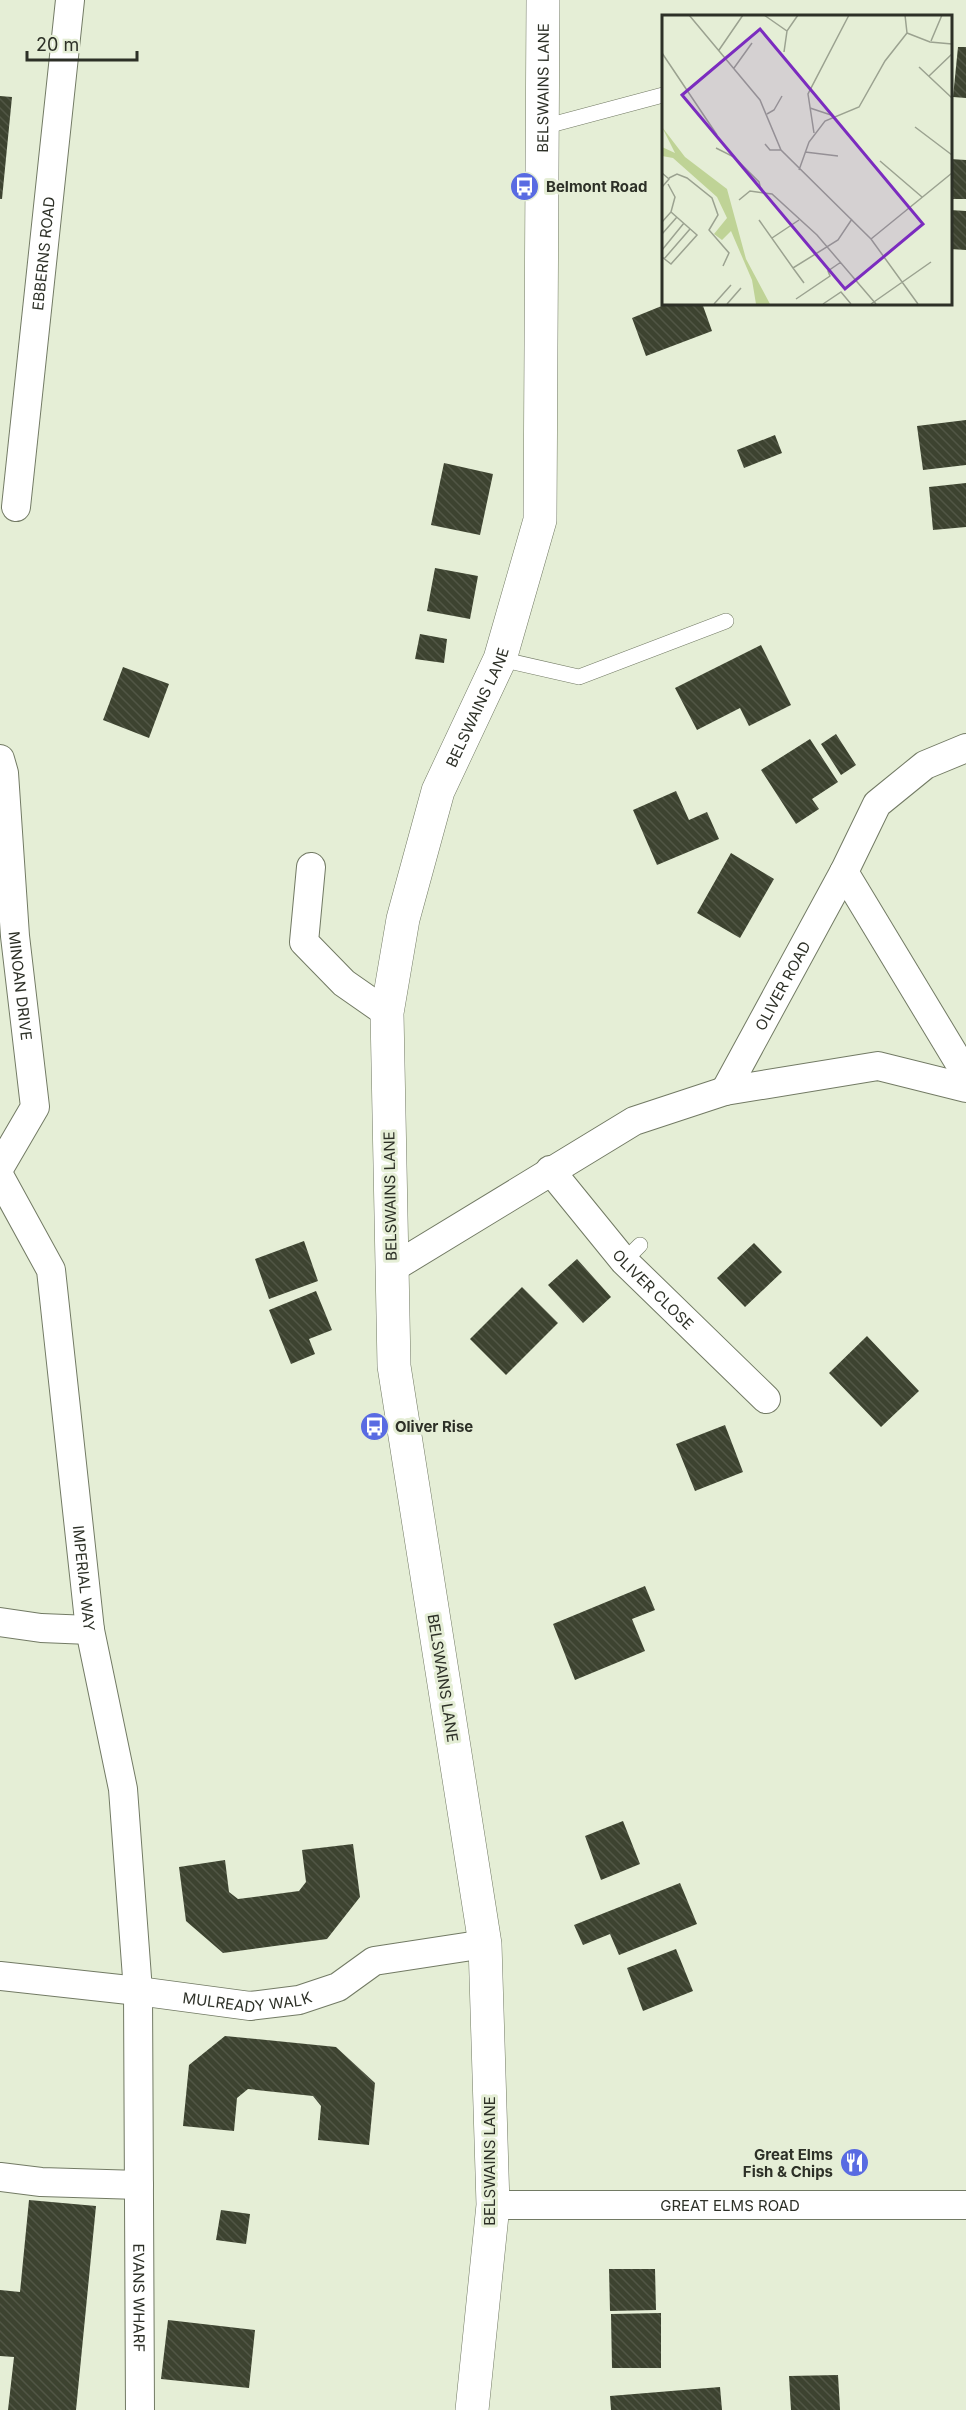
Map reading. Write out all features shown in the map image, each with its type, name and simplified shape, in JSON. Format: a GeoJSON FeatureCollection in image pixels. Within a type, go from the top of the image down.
{"type":"FeatureCollection","features":[{"type":"Feature","properties":{"kind":"street","name":"EBBERNS ROAD"},"geometry":{"type":"LineString","coordinates":[[16,507],[70,0]]}},
{"type":"Feature","properties":{"kind":"street","name":"BELSWAINS LANE"},"geometry":{"type":"LineString","coordinates":[[472,2410],[493,2205],[484,1944],[394,1366],[387,1013],[403,919],[438,791],[500,659],[540,520],[543,0]]}},
{"type":"Feature","properties":{"kind":"street","name":"OLIVER ROAD"},"geometry":{"type":"LineString","coordinates":[[725,1091],[844,872],[877,804],[925,765],[966,748]]}},
{"type":"Feature","properties":{"kind":"street","name":"MINOAN DRIVE"},"geometry":{"type":"LineString","coordinates":[[0,759],[4,773],[15,936],[34,1107],[0,1167]]}},
{"type":"Feature","properties":{"kind":"street"},"geometry":{"type":"LineString","coordinates":[[311,867],[304,942],[344,983],[387,1013]]}},
{"type":"Feature","properties":{"kind":"street"},"geometry":{"type":"LineString","coordinates":[[844,872],[966,1074]]}},
{"type":"Feature","properties":{"kind":"street"},"geometry":{"type":"LineString","coordinates":[[391,1269],[634,1120],[725,1091],[878,1066],[966,1088]]}},
{"type":"Feature","properties":{"kind":"street","name":"OLIVER CLOSE"},"geometry":{"type":"LineString","coordinates":[[550,1170],[632,1253],[766,1399]]}},
{"type":"Feature","properties":{"kind":"street","name":"IMPERIAL WAY"},"geometry":{"type":"LineString","coordinates":[[0,1177],[51,1270],[90,1630],[123,1789],[138,1991]]}},
{"type":"Feature","properties":{"kind":"street"},"geometry":{"type":"LineString","coordinates":[[0,1622],[40,1628],[90,1630]]}},
{"type":"Feature","properties":{"kind":"street","name":"MULREADY WALK"},"geometry":{"type":"LineString","coordinates":[[0,1976],[138,1991],[203,2002],[259,2005],[299,2000],[338,1987],[374,1961],[484,1944]]}},
{"type":"Feature","properties":{"kind":"street","name":"EVANS WHARF"},"geometry":{"type":"LineString","coordinates":[[138,1991],[140,2410]]}},
{"type":"Feature","properties":{"kind":"street"},"geometry":{"type":"LineString","coordinates":[[0,2177],[41,2182],[139,2185]]}},
{"type":"Feature","properties":{"kind":"street","name":"GREAT ELMS ROAD"},"geometry":{"type":"LineString","coordinates":[[493,2205],[966,2205]]}},
{"type":"Feature","properties":{"kind":"lane"},"geometry":{"type":"LineString","coordinates":[[543,127],[662,95]]}},
{"type":"Feature","properties":{"kind":"lane"},"geometry":{"type":"LineString","coordinates":[[500,659],[579,677],[726,621]]}},
{"type":"Feature","properties":{"kind":"building"},"geometry":{"type":"Polygon","coordinates":[[[958,47],[966,47],[966,98],[953,97],[958,47]]]}},
{"type":"Feature","properties":{"kind":"building"},"geometry":{"type":"Polygon","coordinates":[[[0,96],[12,97],[2,199],[0,199],[0,96]]]}},
{"type":"Feature","properties":{"kind":"building"},"geometry":{"type":"Polygon","coordinates":[[[951,159],[966,160],[966,199],[951,199],[951,159]]]}},
{"type":"Feature","properties":{"kind":"building"},"geometry":{"type":"Polygon","coordinates":[[[951,210],[966,211],[966,250],[951,249],[951,210]]]}},
{"type":"Feature","properties":{"kind":"building"},"geometry":{"type":"Polygon","coordinates":[[[667,304],[702,304],[712,331],[646,356],[632,318],[667,304]]]}},
{"type":"Feature","properties":{"kind":"building"},"geometry":{"type":"Polygon","coordinates":[[[966,420],[966,465],[923,470],[917,426],[966,420]]]}},
{"type":"Feature","properties":{"kind":"building"},"geometry":{"type":"Polygon","coordinates":[[[775,435],[782,453],[744,468],[737,450],[775,435]]]}},
{"type":"Feature","properties":{"kind":"building"},"geometry":{"type":"Polygon","coordinates":[[[444,463],[493,474],[480,535],[431,525],[444,463]]]}},
{"type":"Feature","properties":{"kind":"building"},"geometry":{"type":"Polygon","coordinates":[[[966,483],[966,527],[933,530],[929,487],[966,483]]]}},
{"type":"Feature","properties":{"kind":"building"},"geometry":{"type":"Polygon","coordinates":[[[435,568],[478,576],[470,619],[427,611],[435,568]]]}},
{"type":"Feature","properties":{"kind":"building"},"geometry":{"type":"Polygon","coordinates":[[[420,634],[447,639],[444,663],[415,659],[420,634]]]}},
{"type":"Feature","properties":{"kind":"building"},"geometry":{"type":"Polygon","coordinates":[[[761,645],[791,705],[749,726],[740,708],[697,730],[675,688],[761,645]]]}},
{"type":"Feature","properties":{"kind":"building"},"geometry":{"type":"Polygon","coordinates":[[[123,667],[169,684],[149,738],[103,720],[123,667]]]}},
{"type":"Feature","properties":{"kind":"building"},"geometry":{"type":"Polygon","coordinates":[[[836,734],[856,765],[841,775],[821,744],[836,734]]]}},
{"type":"Feature","properties":{"kind":"building"},"geometry":{"type":"Polygon","coordinates":[[[810,739],[838,782],[812,799],[819,809],[796,824],[761,770],[810,739]]]}},
{"type":"Feature","properties":{"kind":"building"},"geometry":{"type":"Polygon","coordinates":[[[676,791],[689,820],[707,812],[719,839],[657,865],[633,810],[676,791]]]}},
{"type":"Feature","properties":{"kind":"building"},"geometry":{"type":"Polygon","coordinates":[[[731,853],[774,879],[740,938],[697,913],[731,853]]]}},
{"type":"Feature","properties":{"kind":"building"},"geometry":{"type":"Polygon","coordinates":[[[304,1241],[318,1281],[269,1299],[255,1259],[304,1241]]]}},
{"type":"Feature","properties":{"kind":"building"},"geometry":{"type":"Polygon","coordinates":[[[754,1243],[782,1272],[745,1307],[717,1278],[754,1243]]]}},
{"type":"Feature","properties":{"kind":"building"},"geometry":{"type":"Polygon","coordinates":[[[577,1259],[611,1297],[583,1323],[548,1285],[577,1259]]]}},
{"type":"Feature","properties":{"kind":"building"},"geometry":{"type":"Polygon","coordinates":[[[522,1287],[558,1323],[506,1375],[470,1339],[522,1287]]]}},
{"type":"Feature","properties":{"kind":"building"},"geometry":{"type":"Polygon","coordinates":[[[316,1291],[332,1330],[309,1339],[315,1354],[291,1364],[269,1310],[316,1291]]]}},
{"type":"Feature","properties":{"kind":"building"},"geometry":{"type":"Polygon","coordinates":[[[867,1336],[919,1391],[881,1427],[829,1373],[867,1336]]]}},
{"type":"Feature","properties":{"kind":"building"},"geometry":{"type":"Polygon","coordinates":[[[725,1425],[743,1472],[695,1491],[676,1444],[725,1425]]]}},
{"type":"Feature","properties":{"kind":"building"},"geometry":{"type":"Polygon","coordinates":[[[645,1586],[655,1610],[632,1619],[645,1651],[575,1680],[553,1624],[645,1586]]]}},
{"type":"Feature","properties":{"kind":"building"},"geometry":{"type":"Polygon","coordinates":[[[623,1821],[640,1864],[601,1880],[585,1836],[623,1821]]]}},
{"type":"Feature","properties":{"kind":"building"},"geometry":{"type":"Polygon","coordinates":[[[353,1844],[360,1897],[327,1939],[223,1953],[186,1921],[179,1867],[225,1860],[229,1892],[238,1899],[299,1891],[306,1882],[302,1850],[353,1844]]]}},
{"type":"Feature","properties":{"kind":"building"},"geometry":{"type":"Polygon","coordinates":[[[680,1883],[697,1924],[619,1955],[610,1934],[583,1945],[574,1925],[680,1883]]]}},
{"type":"Feature","properties":{"kind":"building"},"geometry":{"type":"Polygon","coordinates":[[[676,1949],[693,1991],[643,2011],[627,1968],[676,1949]]]}},
{"type":"Feature","properties":{"kind":"building"},"geometry":{"type":"Polygon","coordinates":[[[225,2036],[336,2047],[375,2083],[369,2145],[318,2140],[321,2106],[313,2096],[248,2089],[237,2098],[234,2131],[183,2126],[189,2065],[225,2036]]]}},
{"type":"Feature","properties":{"kind":"building"},"geometry":{"type":"Polygon","coordinates":[[[29,2200],[96,2206],[76,2410],[8,2410],[14,2357],[0,2356],[0,2290],[20,2292],[29,2200]]]}},
{"type":"Feature","properties":{"kind":"building"},"geometry":{"type":"Polygon","coordinates":[[[221,2210],[250,2214],[246,2244],[216,2240],[221,2210]]]}},
{"type":"Feature","properties":{"kind":"building"},"geometry":{"type":"Polygon","coordinates":[[[609,2269],[655,2269],[656,2310],[610,2311],[609,2269]]]}},
{"type":"Feature","properties":{"kind":"building"},"geometry":{"type":"Polygon","coordinates":[[[661,2313],[661,2368],[612,2368],[611,2314],[661,2313]]]}},
{"type":"Feature","properties":{"kind":"building"},"geometry":{"type":"Polygon","coordinates":[[[168,2320],[255,2330],[249,2388],[161,2379],[168,2320]]]}},
{"type":"Feature","properties":{"kind":"building"},"geometry":{"type":"Polygon","coordinates":[[[838,2375],[840,2410],[791,2410],[789,2376],[838,2375]]]}},
{"type":"Feature","properties":{"kind":"building"},"geometry":{"type":"Polygon","coordinates":[[[720,2387],[722,2410],[611,2410],[610,2396],[720,2387]]]}},
{"type":"Feature","properties":{"kind":"place","name":"Belmont Road"},"geometry":{"type":"Point","coordinates":[525,186]}},
{"type":"Feature","properties":{"kind":"place","name":"Oliver Rise"},"geometry":{"type":"Point","coordinates":[374,1426]}},
{"type":"Feature","properties":{"kind":"place","name":"Great Elms Fish & Chips"},"geometry":{"type":"Point","coordinates":[854,2163]}}]}
